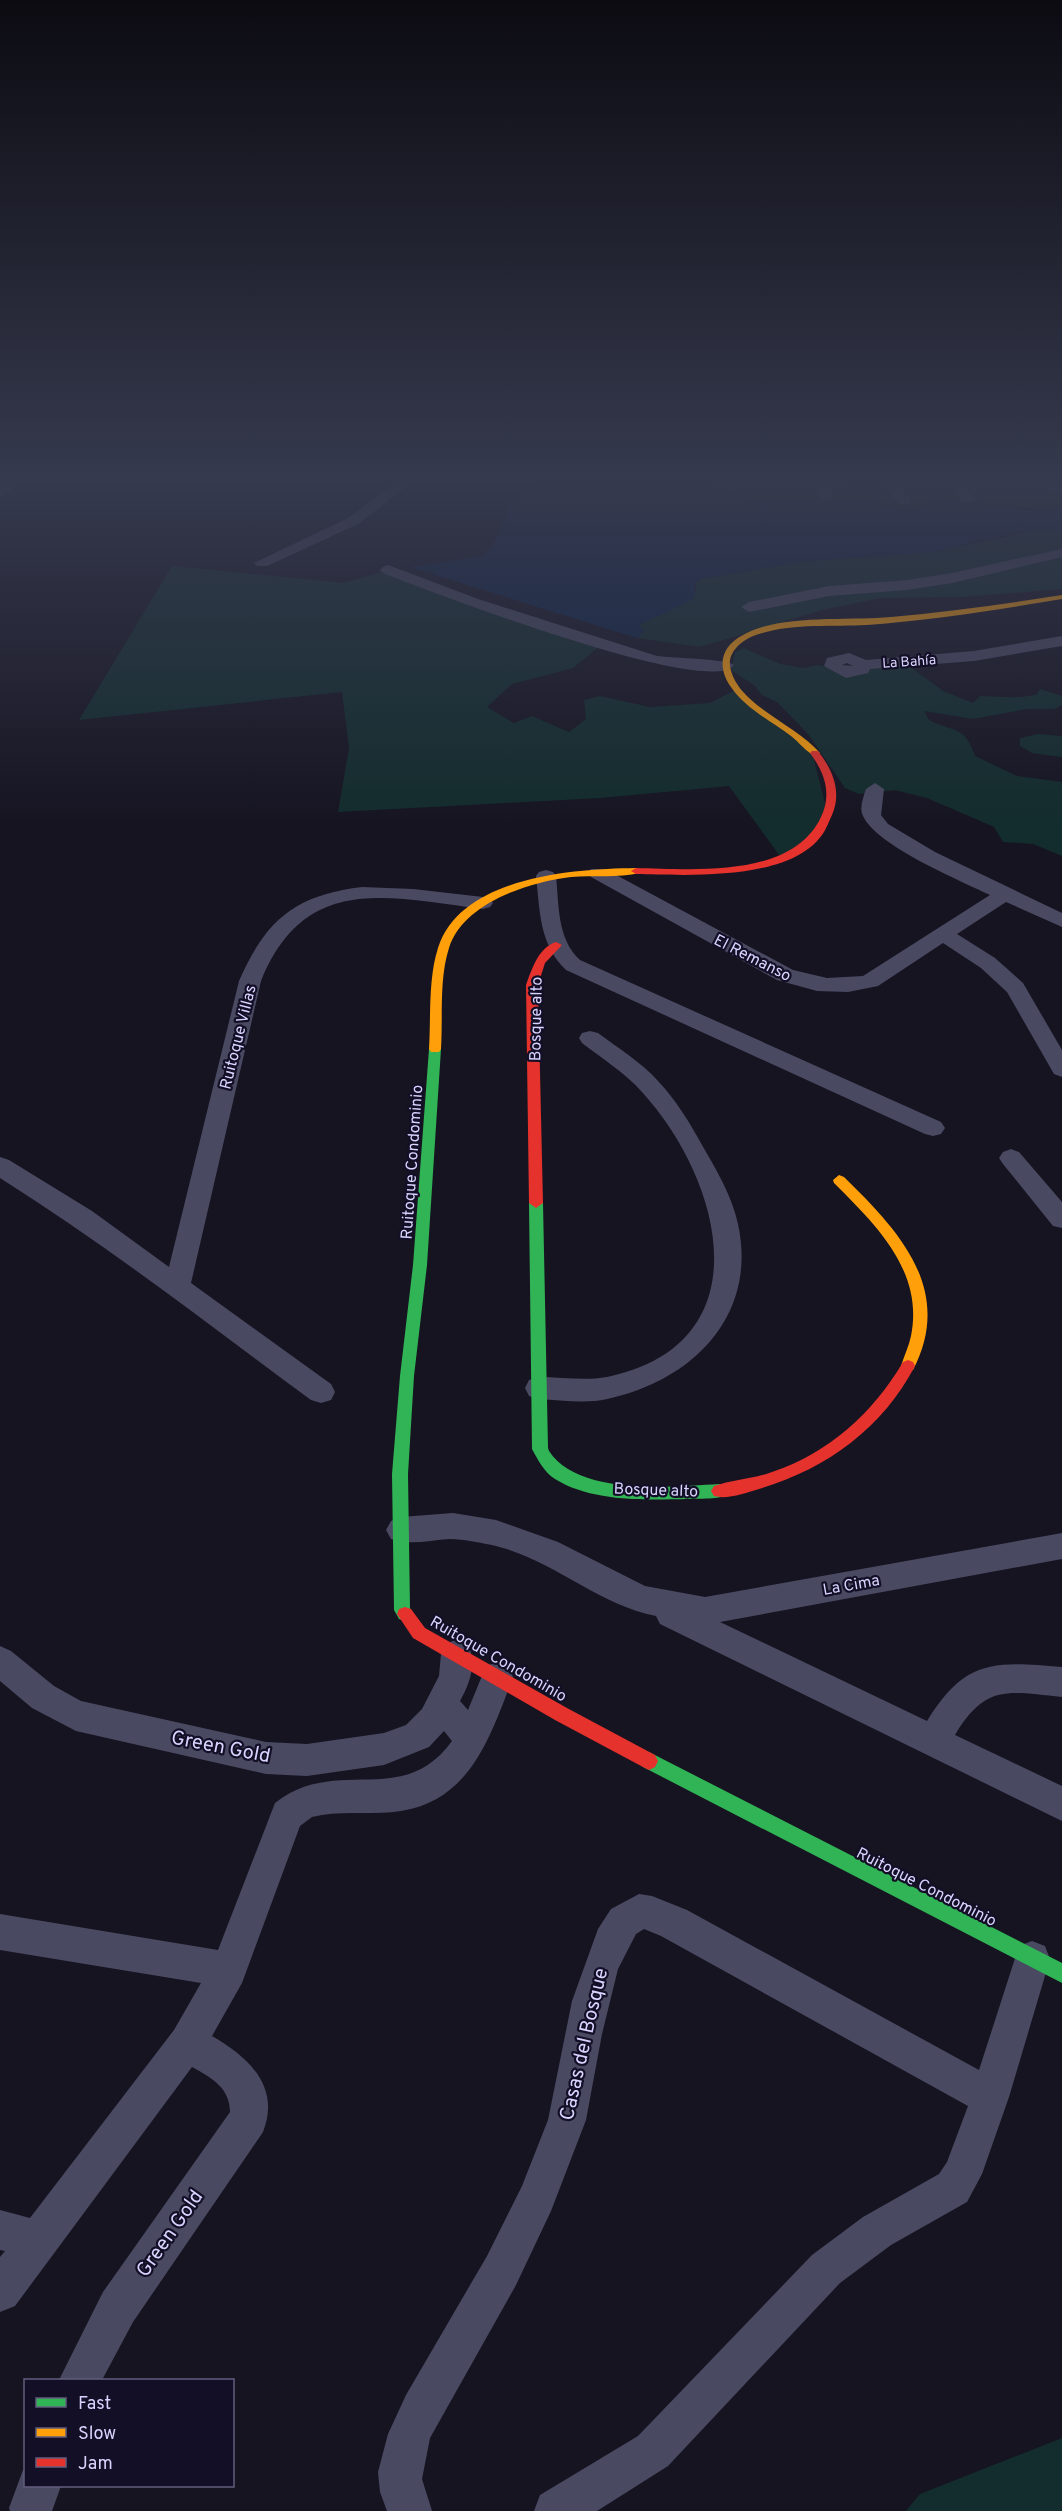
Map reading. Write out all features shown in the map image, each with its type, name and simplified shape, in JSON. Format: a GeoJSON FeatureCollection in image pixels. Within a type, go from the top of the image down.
{"type":"FeatureCollection","features":[{"type":"Feature","properties":{"kind":"street"},"geometry":{"type":"LineString","coordinates":[[446,592],[654,660],[683,665],[726,665],[726,656],[735,644],[751,634],[780,627],[939,616],[1062,597]]}},
{"type":"Feature","properties":{"kind":"street"},"geometry":{"type":"LineString","coordinates":[[749,607],[823,592]]}},
{"type":"Feature","properties":{"kind":"street","name":"La Bahía"},"geometry":{"type":"LineString","coordinates":[[863,665],[974,656],[1062,641]]}},
{"type":"Feature","properties":{"kind":"street","name":"Ruitoque Condominio"},"geometry":{"type":"LineString","coordinates":[[726,665],[735,690],[791,729],[826,764],[834,792],[829,819],[807,844],[782,860],[734,869],[546,876],[512,888],[483,903],[458,922],[442,951],[420,1265],[407,1376],[400,1474],[402,1610],[419,1633],[497,1677],[810,1845],[1047,1966]]}},
{"type":"Feature","properties":{"kind":"street"},"geometry":{"type":"LineString","coordinates":[[875,789],[870,806],[872,818],[886,830],[935,860],[1062,921]]}},
{"type":"Feature","properties":{"kind":"street","name":"El Remanso"},"geometry":{"type":"LineString","coordinates":[[597,873],[785,975],[805,983],[828,987],[850,986],[870,981],[1006,893]]}},
{"type":"Feature","properties":{"kind":"street"},"geometry":{"type":"LineString","coordinates":[[546,876],[556,945],[562,957],[573,965],[933,1128]]}},
{"type":"Feature","properties":{"kind":"street","name":"Ruitoque Villas"},"geometry":{"type":"LineString","coordinates":[[177,1289],[250,981],[256,965],[282,927],[296,913],[312,904],[335,897],[370,894],[483,903]]}},
{"type":"Feature","properties":{"kind":"street"},"geometry":{"type":"LineString","coordinates":[[944,934],[988,963],[1015,988],[1062,1069]]}},
{"type":"Feature","properties":{"kind":"street","name":"Bosque alto"},"geometry":{"type":"LineString","coordinates":[[556,945],[543,957],[535,970],[532,985],[540,1449],[549,1464],[564,1476],[582,1484],[606,1488],[690,1493],[760,1484],[823,1455],[879,1412],[908,1370],[922,1323],[917,1279],[894,1236],[839,1180]]}},
{"type":"Feature","properties":{"kind":"street"},"geometry":{"type":"LineString","coordinates":[[539,1388],[605,1388],[648,1376],[686,1353],[714,1320],[728,1280],[728,1237],[715,1192],[690,1145],[655,1092],[590,1038]]}},
{"type":"Feature","properties":{"kind":"street"},"geometry":{"type":"LineString","coordinates":[[1011,1158],[1062,1219]]}},
{"type":"Feature","properties":{"kind":"street"},"geometry":{"type":"LineString","coordinates":[[0,1166],[83,1218],[177,1289],[321,1392]]}},
{"type":"Feature","properties":{"kind":"street","name":"La Cima"},"geometry":{"type":"LineString","coordinates":[[401,1530],[453,1526],[496,1533],[547,1551],[1062,1804]]}},
{"type":"Feature","properties":{"kind":"street","name":"La Cima"},"geometry":{"type":"LineString","coordinates":[[641,1599],[705,1611],[1062,1546]]}},
{"type":"Feature","properties":{"kind":"street","name":"Green Gold"},"geometry":{"type":"LineString","coordinates":[[0,1661],[43,1697],[76,1715],[266,1758],[307,1760],[384,1749],[417,1736],[433,1720],[455,1679],[457,1654]]}},
{"type":"Feature","properties":{"kind":"street"},"geometry":{"type":"LineString","coordinates":[[0,2291],[187,2043],[228,1970],[287,1815],[300,1803],[311,1800],[330,1796],[406,1793],[425,1787],[446,1776],[459,1763],[472,1740],[497,1677]]}},
{"type":"Feature","properties":{"kind":"street"},"geometry":{"type":"LineString","coordinates":[[933,1741],[952,1708],[966,1692],[985,1682],[1007,1677],[1062,1682]]}},
{"type":"Feature","properties":{"kind":"street"},"geometry":{"type":"LineString","coordinates":[[442,1704],[472,1740]]}},
{"type":"Feature","properties":{"kind":"street","name":"Casas del Bosque"},"geometry":{"type":"LineString","coordinates":[[410,2511],[404,2500],[399,2479],[402,2457],[417,2419],[530,2217],[568,2116],[594,1981],[608,1947],[631,1917],[639,1912],[650,1912],[674,1923],[990,2097]]}},
{"type":"Feature","properties":{"kind":"street"},"geometry":{"type":"LineString","coordinates":[[0,1932],[228,1970]]}},
{"type":"Feature","properties":{"kind":"street"},"geometry":{"type":"LineString","coordinates":[[555,2511],[653,2451],[826,2269],[877,2231],[941,2197],[953,2188],[962,2174],[990,2097],[1047,1966]]}},
{"type":"Feature","properties":{"kind":"street","name":"Green Gold"},"geometry":{"type":"LineString","coordinates":[[81,2379],[118,2307],[249,2118],[250,2101],[244,2083],[232,2071],[187,2043]]}},
{"type":"Feature","properties":{"kind":"street"},"geometry":{"type":"LineString","coordinates":[[0,2230],[38,2241]]}},
{"type":"Feature","properties":{"kind":"green space"},"geometry":{"type":"Polygon","coordinates":[[[156,592],[452,592],[602,644],[573,668],[512,684],[487,707],[514,723],[532,716],[569,732],[586,719],[584,700],[600,696],[650,707],[710,703],[735,690],[811,748],[829,819],[782,859],[729,786],[600,798],[338,812],[349,748],[342,692],[79,720],[156,592]]]}},
{"type":"Feature","properties":{"kind":"green space"},"geometry":{"type":"Polygon","coordinates":[[[695,592],[1022,592],[962,597],[881,598],[826,609],[700,647],[637,638],[644,631],[638,625],[657,614],[685,604],[695,592]]]}},
{"type":"Feature","properties":{"kind":"green space"},"geometry":{"type":"Polygon","coordinates":[[[744,648],[780,664],[803,668],[818,665],[841,670],[887,665],[912,668],[943,691],[973,703],[980,696],[1022,697],[1037,694],[1040,689],[1062,696],[1062,705],[1055,709],[1027,709],[973,719],[924,711],[929,720],[962,734],[975,756],[1017,776],[1062,782],[1062,856],[1033,844],[1003,842],[994,827],[927,798],[895,790],[859,794],[845,788],[808,734],[777,702],[762,695],[754,685],[731,670],[735,652],[744,648]]]}},
{"type":"Feature","properties":{"kind":"green space"},"geometry":{"type":"Polygon","coordinates":[[[1038,734],[1062,736],[1062,757],[1032,753],[1020,746],[1020,738],[1038,734]]]}},
{"type":"Feature","properties":{"kind":"green space"},"geometry":{"type":"Polygon","coordinates":[[[1062,2438],[1062,2511],[906,2511],[920,2494],[1062,2438]]]}},
{"type":"Feature","properties":{"kind":"water"},"geometry":{"type":"Polygon","coordinates":[[[491,592],[695,592],[692,600],[639,625],[644,631],[637,638],[491,592]]]}},
{"type":"Feature","properties":{"kind":"traffic: fast"},"geometry":{"type":"LineString","coordinates":[[405,1614],[402,1610],[400,1474],[407,1376],[420,1265],[435,1049]]}},
{"type":"Feature","properties":{"kind":"traffic: fast"},"geometry":{"type":"LineString","coordinates":[[536,1203],[540,1449],[544,1456],[560,1474],[593,1487],[637,1492],[719,1491]]}},
{"type":"Feature","properties":{"kind":"traffic: fast"},"geometry":{"type":"LineString","coordinates":[[649,1761],[1062,1973]]}},
{"type":"Feature","properties":{"kind":"traffic: slow"},"geometry":{"type":"LineString","coordinates":[[815,753],[804,742],[750,703],[731,680],[726,660],[730,650],[743,638],[781,626],[916,618],[1062,597]]}},
{"type":"Feature","properties":{"kind":"traffic: slow"},"geometry":{"type":"LineString","coordinates":[[435,1049],[442,953],[449,936],[465,916],[488,899],[528,883],[570,874],[636,871]]}},
{"type":"Feature","properties":{"kind":"traffic: slow"},"geometry":{"type":"LineString","coordinates":[[839,1180],[895,1241],[908,1262],[917,1285],[921,1310],[918,1337],[908,1366]]}},
{"type":"Feature","properties":{"kind":"traffic: jam"},"geometry":{"type":"LineString","coordinates":[[636,871],[688,872],[748,868],[776,861],[800,849],[819,832],[830,808],[831,786],[824,765],[815,753]]}},
{"type":"Feature","properties":{"kind":"traffic: jam"},"geometry":{"type":"LineString","coordinates":[[536,1203],[532,985],[540,962],[556,945]]}},
{"type":"Feature","properties":{"kind":"traffic: jam"},"geometry":{"type":"LineString","coordinates":[[719,1491],[776,1478],[829,1451],[875,1414],[893,1391],[908,1366]]}},
{"type":"Feature","properties":{"kind":"traffic: jam"},"geometry":{"type":"LineString","coordinates":[[405,1614],[419,1633],[649,1761]]}}]}
